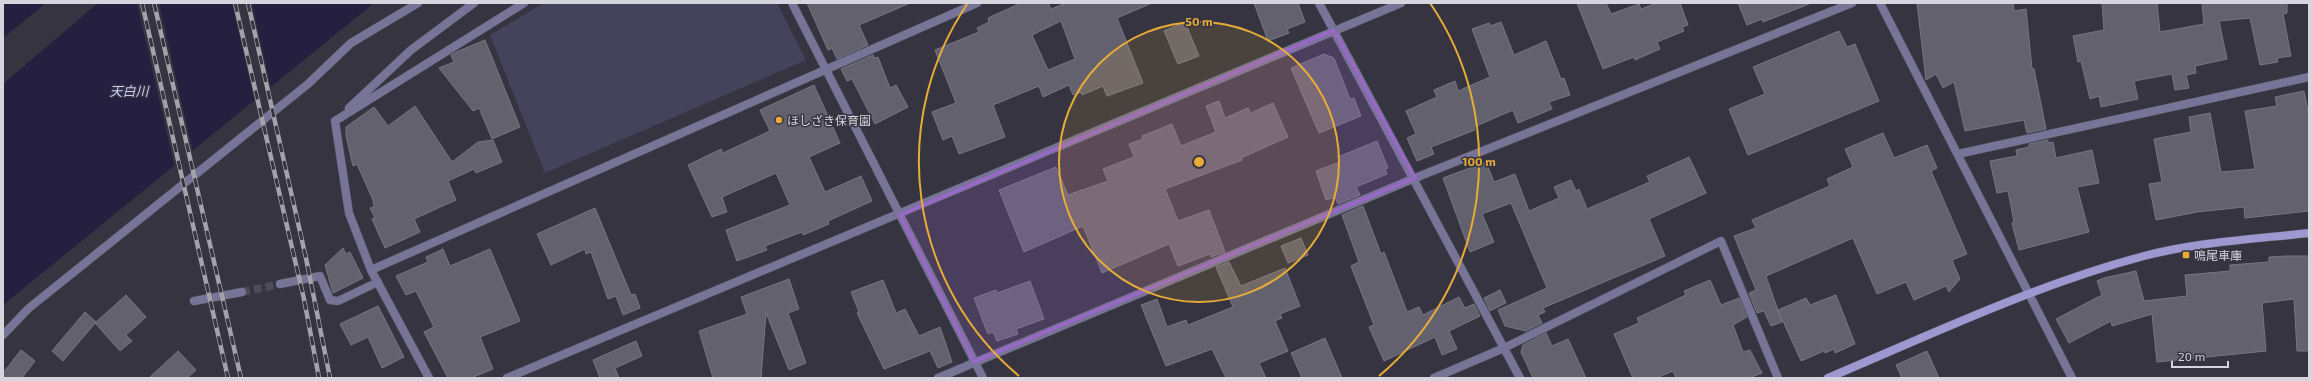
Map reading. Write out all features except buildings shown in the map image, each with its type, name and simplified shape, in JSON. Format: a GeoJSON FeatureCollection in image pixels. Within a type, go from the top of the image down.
{"type":"FeatureCollection","features":[{"type":"Feature","properties":{"kind":"street"},"geometry":{"type":"LineString","coordinates":[[3,336],[29,308],[308,84],[350,43],[418,3]]}},
{"type":"Feature","properties":{"kind":"street"},"geometry":{"type":"LineString","coordinates":[[335,121],[411,50],[474,3]]}},
{"type":"Feature","properties":{"kind":"street"},"geometry":{"type":"LineString","coordinates":[[335,121],[524,3]]}},
{"type":"Feature","properties":{"kind":"street"},"geometry":{"type":"LineString","coordinates":[[792,3],[827,69],[983,378]]}},
{"type":"Feature","properties":{"kind":"street"},"geometry":{"type":"LineString","coordinates":[[371,270],[977,3]]}},
{"type":"Feature","properties":{"kind":"street"},"geometry":{"type":"LineString","coordinates":[[1319,3],[1415,178],[1520,378]]}},
{"type":"Feature","properties":{"kind":"street"},"geometry":{"type":"LineString","coordinates":[[508,378],[900,215],[1334,30],[1401,3]]}},
{"type":"Feature","properties":{"kind":"street"},"geometry":{"type":"LineString","coordinates":[[938,378],[1415,178],[1852,3]]}},
{"type":"Feature","properties":{"kind":"street"},"geometry":{"type":"LineString","coordinates":[[1880,3],[2072,378]]}},
{"type":"Feature","properties":{"kind":"street"},"geometry":{"type":"LineString","coordinates":[[1958,154],[2309,77]]}},
{"type":"Feature","properties":{"kind":"street"},"geometry":{"type":"LineString","coordinates":[[335,121],[348,213],[371,270],[429,378]]}},
{"type":"Feature","properties":{"kind":"street"},"geometry":{"type":"LineString","coordinates":[[1828,378],[2029,293],[2144,256],[2205,244],[2309,233]]}},
{"type":"Feature","properties":{"kind":"street"},"geometry":{"type":"LineString","coordinates":[[1434,378],[1504,348],[1721,241],[1778,378]]}},
{"type":"Feature","properties":{"kind":"street"},"geometry":{"type":"LineString","coordinates":[[280,284],[320,276],[330,300],[338,301],[378,282]]}},
{"type":"Feature","properties":{"kind":"street"},"geometry":{"type":"LineString","coordinates":[[194,301],[242,292]]}},
{"type":"Feature","properties":{"kind":"highlighted area"},"geometry":{"type":"Polygon","coordinates":[[[1334,30],[1415,178],[974,362],[900,215],[1334,30]]]}},
{"type":"Feature","properties":{"kind":"shaded area"},"geometry":{"type":"Polygon","coordinates":[[[544,3],[777,3],[806,60],[545,173],[490,35],[544,3]]]}},
{"type":"Feature","properties":{"kind":"water"},"geometry":{"type":"Polygon","coordinates":[[[3,3],[46,3],[3,38],[3,3]]]}},
{"type":"Feature","properties":{"kind":"water","name":"天白川"},"geometry":{"type":"Polygon","coordinates":[[[98,3],[374,3],[3,305],[3,84],[98,3]]]}},
{"type":"Feature","properties":{"kind":"pier"},"geometry":{"type":"Polygon","coordinates":[[[137,3],[159,3],[193,153],[175,168],[137,3]]]}},
{"type":"Feature","properties":{"kind":"pier"},"geometry":{"type":"Polygon","coordinates":[[[232,3],[252,3],[271,89],[255,103],[232,3]]]}},
{"type":"Feature","properties":{"kind":"tunnel"},"geometry":{"type":"LineString","coordinates":[[242,292],[280,284]]}},
{"type":"Feature","properties":{"kind":"railway"},"geometry":{"type":"LineString","coordinates":[[142,3],[228,378]]}},
{"type":"Feature","properties":{"kind":"railway"},"geometry":{"type":"LineString","coordinates":[[154,3],[241,378]]}},
{"type":"Feature","properties":{"kind":"railway"},"geometry":{"type":"LineString","coordinates":[[235,3],[304,299],[319,378]]}},
{"type":"Feature","properties":{"kind":"railway"},"geometry":{"type":"LineString","coordinates":[[248,3],[306,258],[330,378]]}},
{"type":"Feature","properties":{"kind":"place","name":"ほしざき保育園"},"geometry":{"type":"Point","coordinates":[779,120]}},
{"type":"Feature","properties":{"kind":"place","name":"鳴尾車庫"},"geometry":{"type":"Point","coordinates":[2186,255]}}]}
